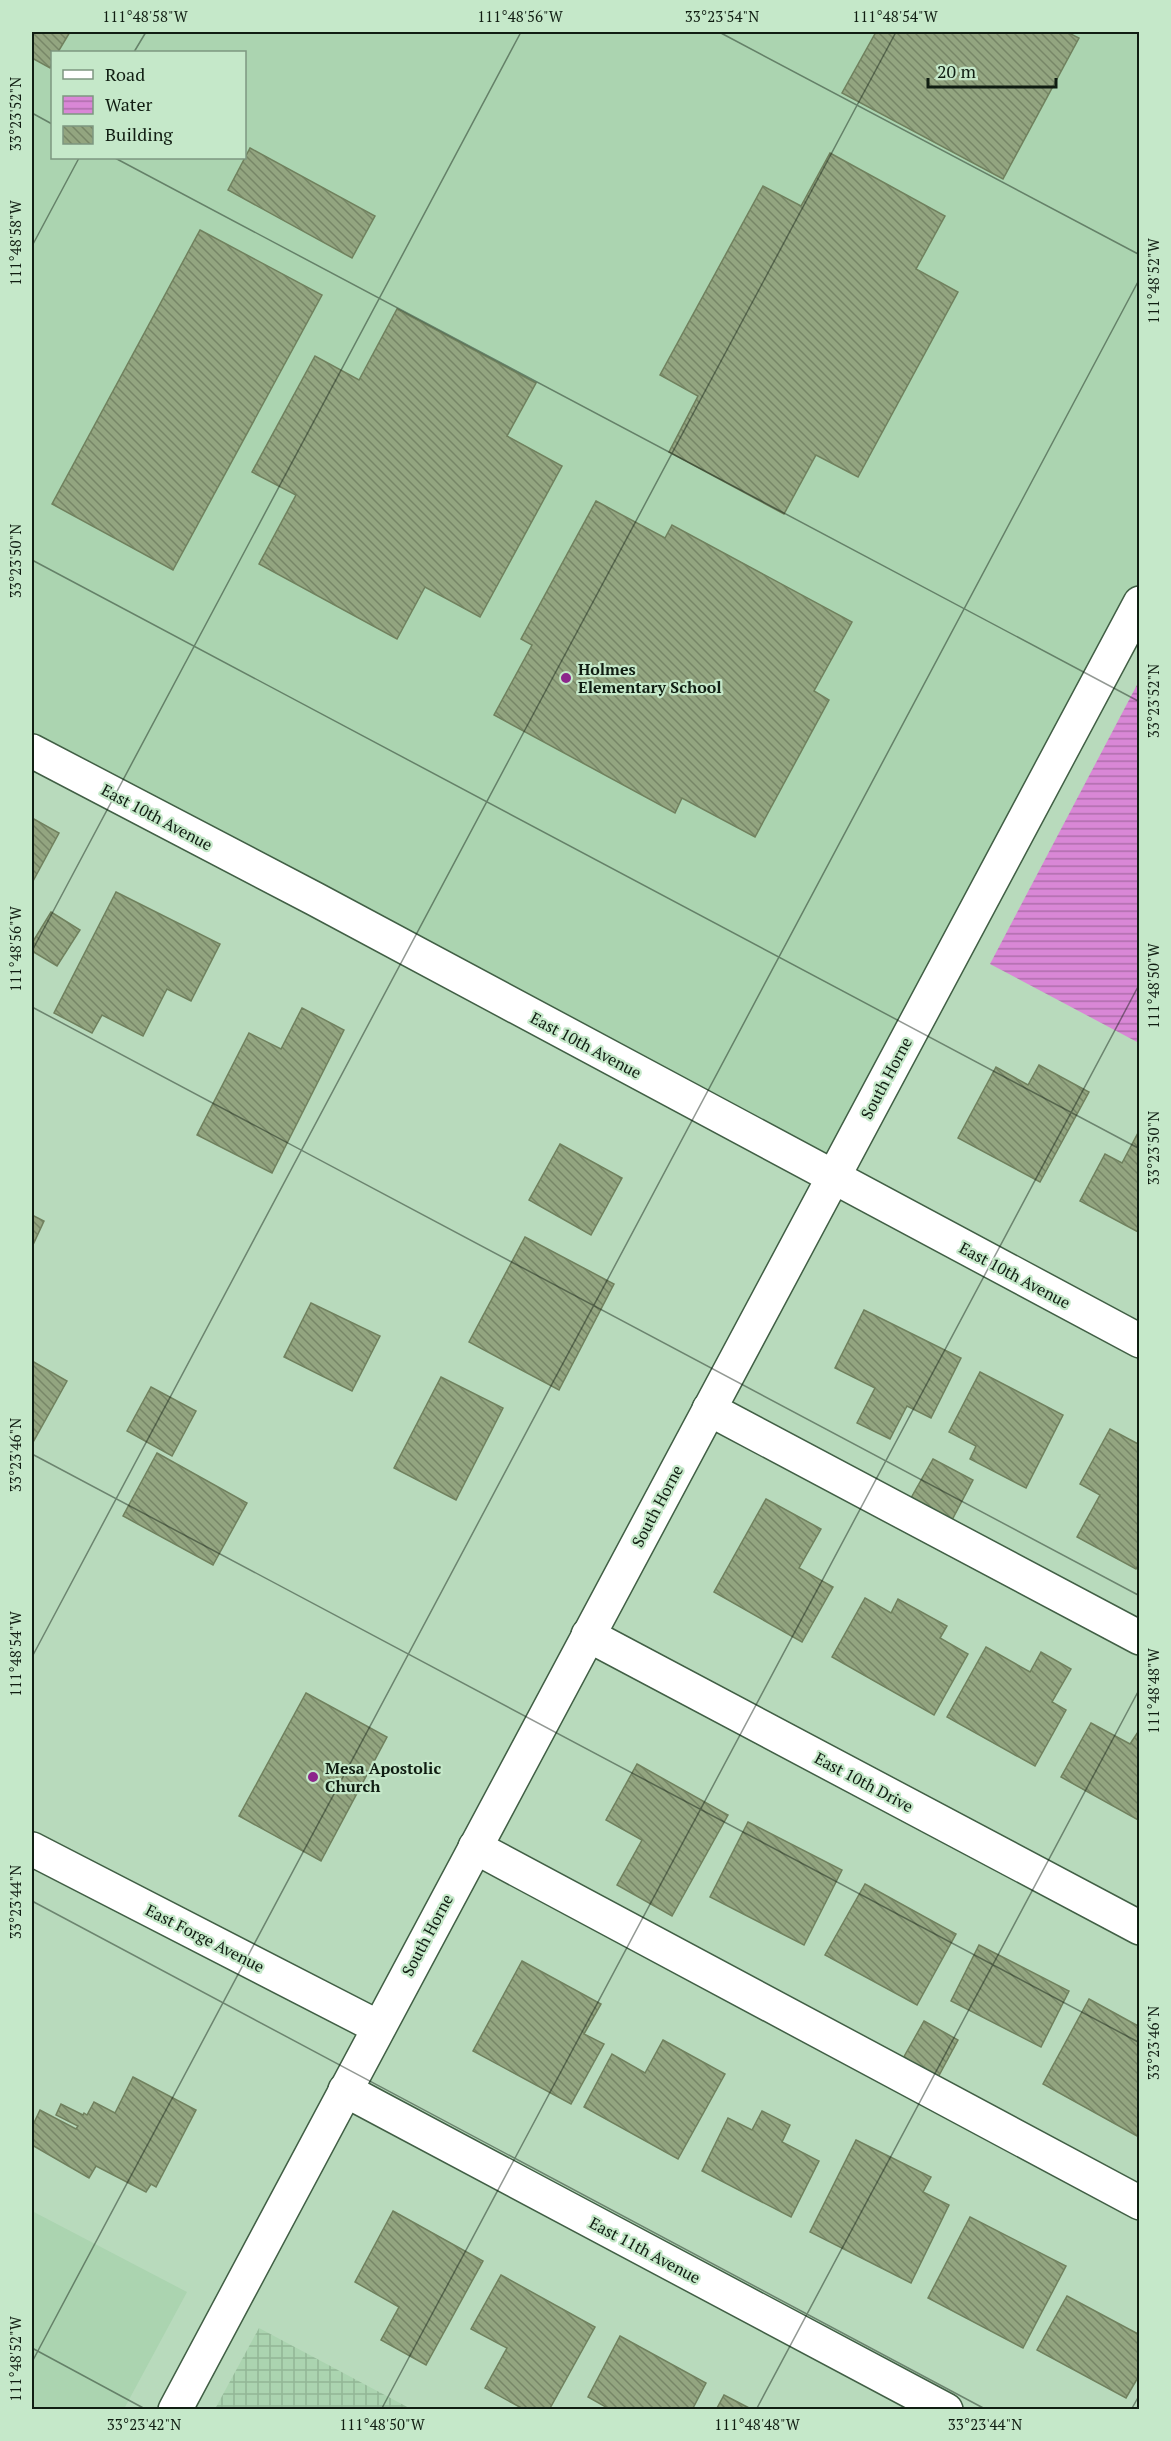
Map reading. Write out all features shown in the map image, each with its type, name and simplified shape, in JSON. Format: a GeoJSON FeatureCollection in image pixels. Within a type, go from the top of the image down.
{"type":"FeatureCollection","features":[{"type":"Feature","properties":{"kind":"street","name":"South Horne"},"geometry":{"type":"LineString","coordinates":[[175,2409],[1140,603]]}},
{"type":"Feature","properties":{"kind":"street","name":"East 10th Avenue"},"geometry":{"type":"LineString","coordinates":[[32,751],[1140,1341]]}},
{"type":"Feature","properties":{"kind":"street"},"geometry":{"type":"LineString","coordinates":[[709,1409],[1140,1638]]}},
{"type":"Feature","properties":{"kind":"street","name":"East 10th Drive"},"geometry":{"type":"LineString","coordinates":[[588,1635],[1140,1928]]}},
{"type":"Feature","properties":{"kind":"street"},"geometry":{"type":"LineString","coordinates":[[475,1847],[1140,2203]]}},
{"type":"Feature","properties":{"kind":"street","name":"East Forge Avenue"},"geometry":{"type":"LineString","coordinates":[[32,1849],[378,2027]]}},
{"type":"Feature","properties":{"kind":"street","name":"East 11th Avenue"},"geometry":{"type":"LineString","coordinates":[[345,2090],[946,2409]]}},
{"type":"Feature","properties":{"kind":"shaded area","name":"Holmes Elementary School"},"geometry":{"type":"Polygon","coordinates":[[[32,32],[1139,32],[1139,603],[832,1178],[32,752],[32,32]]]}},
{"type":"Feature","properties":{"kind":"shaded area"},"geometry":{"type":"Polygon","coordinates":[[[32,2211],[187,2292],[124,2409],[32,2409],[32,2211]]]}},
{"type":"Feature","properties":{"kind":"shaded area"},"geometry":{"type":"Polygon","coordinates":[[[259,2328],[411,2409],[215,2409],[259,2328]]]}},
{"type":"Feature","properties":{"kind":"water"},"geometry":{"type":"Polygon","coordinates":[[[1139,681],[1139,1043],[990,964],[1139,681]]]}},
{"type":"Feature","properties":{"kind":"building"},"geometry":{"type":"Polygon","coordinates":[[[32,32],[70,32],[59,51],[51,51],[50,68],[32,58],[32,32]]]}},
{"type":"Feature","properties":{"kind":"building"},"geometry":{"type":"Polygon","coordinates":[[[876,32],[1067,32],[1079,38],[1003,179],[842,93],[876,32]]]}},
{"type":"Feature","properties":{"kind":"building"},"geometry":{"type":"Polygon","coordinates":[[[250,148],[375,216],[352,258],[228,190],[250,148]]]}},
{"type":"Feature","properties":{"kind":"building"},"geometry":{"type":"Polygon","coordinates":[[[830,153],[945,216],[916,269],[958,292],[858,477],[816,455],[784,514],[669,452],[698,396],[660,375],[763,186],[801,206],[830,153]]]}},
{"type":"Feature","properties":{"kind":"building"},"geometry":{"type":"Polygon","coordinates":[[[200,230],[322,295],[173,570],[52,504],[200,230]]]}},
{"type":"Feature","properties":{"kind":"building"},"geometry":{"type":"Polygon","coordinates":[[[397,309],[536,383],[507,436],[562,466],[480,617],[425,587],[397,639],[259,564],[296,495],[252,472],[315,356],[359,380],[397,309]]]}},
{"type":"Feature","properties":{"kind":"building"},"geometry":{"type":"Polygon","coordinates":[[[596,501],[665,538],[672,525],[852,622],[814,691],[829,700],[755,837],[682,798],[675,813],[494,715],[532,645],[521,639],[596,501]]]}},
{"type":"Feature","properties":{"kind":"building"},"geometry":{"type":"Polygon","coordinates":[[[32,818],[59,833],[32,883],[32,818]]]}},
{"type":"Feature","properties":{"kind":"building"},"geometry":{"type":"Polygon","coordinates":[[[116,892],[220,944],[191,1001],[167,989],[143,1036],[102,1015],[92,1033],[54,1013],[116,892]]]}},
{"type":"Feature","properties":{"kind":"building"},"geometry":{"type":"Polygon","coordinates":[[[51,912],[80,930],[57,966],[32,951],[32,943],[51,912]]]}},
{"type":"Feature","properties":{"kind":"building"},"geometry":{"type":"Polygon","coordinates":[[[302,1008],[344,1030],[272,1173],[197,1135],[249,1033],[281,1049],[302,1008]]]}},
{"type":"Feature","properties":{"kind":"building"},"geometry":{"type":"Polygon","coordinates":[[[1039,1065],[1089,1092],[1040,1182],[958,1138],[996,1067],[1028,1085],[1039,1065]]]}},
{"type":"Feature","properties":{"kind":"building"},"geometry":{"type":"Polygon","coordinates":[[[1140,1129],[1140,1233],[1080,1201],[1105,1154],[1122,1163],[1140,1129]]]}},
{"type":"Feature","properties":{"kind":"building"},"geometry":{"type":"Polygon","coordinates":[[[560,1144],[622,1178],[591,1235],[529,1200],[560,1144]]]}},
{"type":"Feature","properties":{"kind":"building"},"geometry":{"type":"Polygon","coordinates":[[[32,1215],[44,1221],[32,1247],[32,1215]]]}},
{"type":"Feature","properties":{"kind":"building"},"geometry":{"type":"Polygon","coordinates":[[[525,1237],[614,1284],[559,1390],[469,1342],[525,1237]]]}},
{"type":"Feature","properties":{"kind":"building"},"geometry":{"type":"Polygon","coordinates":[[[311,1303],[380,1336],[352,1391],[284,1357],[311,1303]]]}},
{"type":"Feature","properties":{"kind":"building"},"geometry":{"type":"Polygon","coordinates":[[[864,1310],[961,1358],[931,1418],[907,1406],[890,1439],[857,1423],[875,1388],[835,1368],[864,1310]]]}},
{"type":"Feature","properties":{"kind":"building"},"geometry":{"type":"Polygon","coordinates":[[[32,1361],[67,1381],[32,1444],[32,1361]]]}},
{"type":"Feature","properties":{"kind":"building"},"geometry":{"type":"Polygon","coordinates":[[[980,1372],[1063,1415],[1026,1488],[970,1459],[976,1446],[949,1432],[980,1372]]]}},
{"type":"Feature","properties":{"kind":"building"},"geometry":{"type":"Polygon","coordinates":[[[441,1377],[503,1408],[456,1500],[394,1468],[441,1377]]]}},
{"type":"Feature","properties":{"kind":"building"},"geometry":{"type":"Polygon","coordinates":[[[151,1387],[196,1411],[172,1456],[127,1431],[151,1387]]]}},
{"type":"Feature","properties":{"kind":"building"},"geometry":{"type":"Polygon","coordinates":[[[1110,1429],[1140,1445],[1140,1562],[1136,1569],[1077,1537],[1100,1495],[1080,1484],[1110,1429]]]}},
{"type":"Feature","properties":{"kind":"building"},"geometry":{"type":"Polygon","coordinates":[[[157,1453],[247,1503],[213,1565],[123,1516],[157,1453]]]}},
{"type":"Feature","properties":{"kind":"building"},"geometry":{"type":"Polygon","coordinates":[[[933,1459],[973,1480],[952,1520],[911,1498],[933,1459]]]}},
{"type":"Feature","properties":{"kind":"building"},"geometry":{"type":"Polygon","coordinates":[[[766,1499],[821,1529],[799,1568],[833,1587],[802,1642],[714,1592],[766,1499]]]}},
{"type":"Feature","properties":{"kind":"building"},"geometry":{"type":"Polygon","coordinates":[[[865,1598],[891,1613],[898,1599],[947,1626],[940,1638],[968,1654],[934,1715],[832,1657],[865,1598]]]}},
{"type":"Feature","properties":{"kind":"building"},"geometry":{"type":"Polygon","coordinates":[[[986,1647],[1030,1672],[1041,1652],[1071,1669],[1052,1702],[1066,1710],[1035,1766],[947,1717],[986,1647]]]}},
{"type":"Feature","properties":{"kind":"building","name":"Mesa Apostolic Church"},"geometry":{"type":"Polygon","coordinates":[[[306,1693],[387,1737],[321,1861],[239,1816],[306,1693]]]}},
{"type":"Feature","properties":{"kind":"building"},"geometry":{"type":"Polygon","coordinates":[[[1091,1723],[1130,1744],[1140,1729],[1140,1821],[1061,1777],[1091,1723]]]}},
{"type":"Feature","properties":{"kind":"building"},"geometry":{"type":"Polygon","coordinates":[[[637,1764],[728,1815],[672,1916],[617,1885],[642,1840],[606,1820],[637,1764]]]}},
{"type":"Feature","properties":{"kind":"building"},"geometry":{"type":"Polygon","coordinates":[[[748,1822],[842,1870],[804,1945],[710,1897],[748,1822]]]}},
{"type":"Feature","properties":{"kind":"building"},"geometry":{"type":"Polygon","coordinates":[[[865,1884],[956,1934],[917,2005],[825,1955],[865,1884]]]}},
{"type":"Feature","properties":{"kind":"building"},"geometry":{"type":"Polygon","coordinates":[[[979,1945],[1069,1991],[1041,2047],[951,2001],[979,1945]]]}},
{"type":"Feature","properties":{"kind":"building"},"geometry":{"type":"Polygon","coordinates":[[[522,1961],[601,2004],[584,2034],[604,2044],[571,2104],[473,2051],[522,1961]]]}},
{"type":"Feature","properties":{"kind":"building"},"geometry":{"type":"Polygon","coordinates":[[[1089,1999],[1140,2027],[1140,2132],[1137,2136],[1043,2084],[1089,1999]]]}},
{"type":"Feature","properties":{"kind":"building"},"geometry":{"type":"Polygon","coordinates":[[[924,2021],[958,2040],[936,2081],[901,2062],[924,2021]]]}},
{"type":"Feature","properties":{"kind":"building"},"geometry":{"type":"Polygon","coordinates":[[[663,2040],[725,2074],[678,2159],[584,2107],[612,2054],[645,2073],[663,2040]]]}},
{"type":"Feature","properties":{"kind":"building"},"geometry":{"type":"Polygon","coordinates":[[[133,2077],[196,2110],[156,2187],[151,2184],[146,2192],[96,2166],[89,2178],[32,2145],[32,2127],[40,2110],[76,2129],[78,2126],[56,2115],[61,2104],[87,2115],[94,2102],[115,2113],[133,2077]]]}},
{"type":"Feature","properties":{"kind":"building"},"geometry":{"type":"Polygon","coordinates":[[[762,2111],[790,2125],[782,2142],[819,2161],[791,2217],[702,2171],[728,2118],[752,2130],[762,2111]]]}},
{"type":"Feature","properties":{"kind":"building"},"geometry":{"type":"Polygon","coordinates":[[[856,2140],[931,2177],[923,2192],[949,2205],[911,2283],[810,2232],[856,2140]]]}},
{"type":"Feature","properties":{"kind":"building"},"geometry":{"type":"Polygon","coordinates":[[[393,2211],[483,2261],[426,2365],[381,2340],[399,2307],[355,2282],[393,2211]]]}},
{"type":"Feature","properties":{"kind":"building"},"geometry":{"type":"Polygon","coordinates":[[[970,2217],[1066,2266],[1023,2348],[928,2298],[970,2217]]]}},
{"type":"Feature","properties":{"kind":"building"},"geometry":{"type":"Polygon","coordinates":[[[501,2275],[595,2327],[549,2410],[525,2410],[485,2388],[507,2348],[471,2329],[501,2275]]]}},
{"type":"Feature","properties":{"kind":"building"},"geometry":{"type":"Polygon","coordinates":[[[1067,2296],[1140,2335],[1140,2374],[1126,2398],[1037,2350],[1067,2296]]]}},
{"type":"Feature","properties":{"kind":"building"},"geometry":{"type":"Polygon","coordinates":[[[620,2336],[706,2383],[692,2410],[611,2410],[588,2397],[620,2336]]]}},
{"type":"Feature","properties":{"kind":"building"},"geometry":{"type":"Polygon","coordinates":[[[724,2395],[753,2410],[716,2410],[724,2395]]]}},
{"type":"Feature","properties":{"kind":"place","name":"Holmes Elementary School"},"geometry":{"type":"Point","coordinates":[566,678]}},
{"type":"Feature","properties":{"kind":"place","name":"Mesa Apostolic Church"},"geometry":{"type":"Point","coordinates":[313,1777]}}]}
